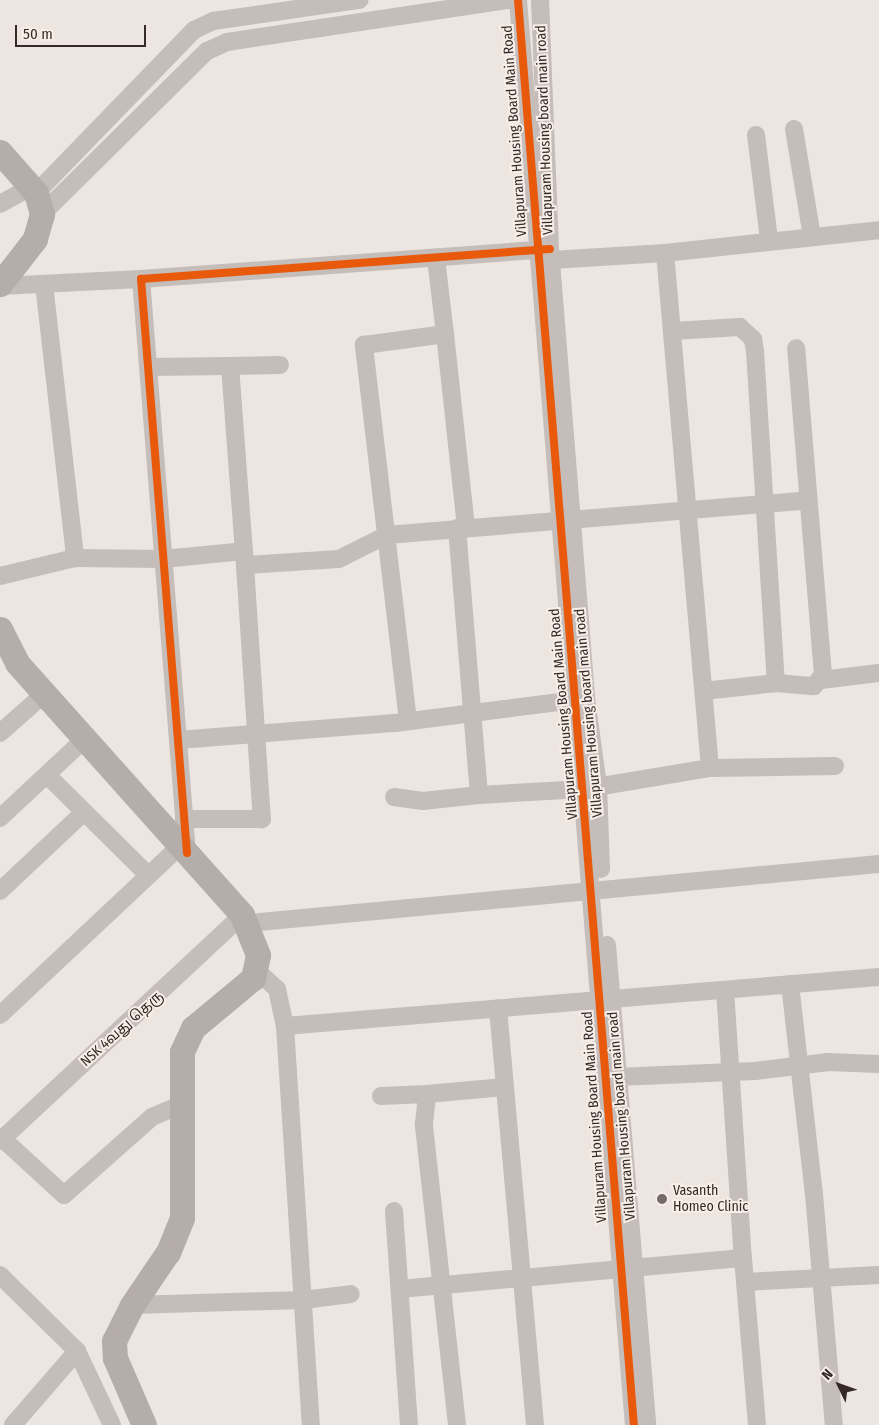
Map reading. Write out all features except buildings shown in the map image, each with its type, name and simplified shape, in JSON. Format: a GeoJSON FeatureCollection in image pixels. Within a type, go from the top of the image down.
{"type":"FeatureCollection","features":[{"type":"Feature","properties":{"kind":"street"},"geometry":{"type":"LineString","coordinates":[[24,200],[194,30],[213,21],[324,3],[359,0]]}},
{"type":"Feature","properties":{"kind":"street"},"geometry":{"type":"LineString","coordinates":[[24,200],[207,50],[227,42],[509,0]]}},
{"type":"Feature","properties":{"kind":"street","name":"Villapuram Housing Board Main Road"},"geometry":{"type":"LineString","coordinates":[[518,0],[546,253],[564,518],[579,699],[591,787]]}},
{"type":"Feature","properties":{"kind":"street","name":"Villapuram Housing board main road"},"geometry":{"type":"LineString","coordinates":[[540,0],[546,253]]}},
{"type":"Feature","properties":{"kind":"street"},"geometry":{"type":"LineString","coordinates":[[324,3],[326,27]]}},
{"type":"Feature","properties":{"kind":"street"},"geometry":{"type":"LineString","coordinates":[[794,129],[812,237]]}},
{"type":"Feature","properties":{"kind":"street"},"geometry":{"type":"LineString","coordinates":[[756,135],[769,240]]}},
{"type":"Feature","properties":{"kind":"street"},"geometry":{"type":"LineString","coordinates":[[0,152],[24,200],[35,239],[0,285]]}},
{"type":"Feature","properties":{"kind":"street"},"geometry":{"type":"LineString","coordinates":[[0,285],[140,279],[436,258],[546,253],[666,253],[769,240],[879,230]]}},
{"type":"Feature","properties":{"kind":"street"},"geometry":{"type":"LineString","coordinates":[[666,253],[710,768]]}},
{"type":"Feature","properties":{"kind":"street"},"geometry":{"type":"LineString","coordinates":[[436,258],[446,334],[462,528],[479,795]]}},
{"type":"Feature","properties":{"kind":"street"},"geometry":{"type":"LineString","coordinates":[[0,1015],[148,876],[176,853],[184,819],[140,279]]}},
{"type":"Feature","properties":{"kind":"street"},"geometry":{"type":"LineString","coordinates":[[44,284],[75,558]]}},
{"type":"Feature","properties":{"kind":"street"},"geometry":{"type":"LineString","coordinates":[[673,330],[740,327],[753,339],[776,683]]}},
{"type":"Feature","properties":{"kind":"street"},"geometry":{"type":"LineString","coordinates":[[408,721],[364,345],[446,334]]}},
{"type":"Feature","properties":{"kind":"street"},"geometry":{"type":"LineString","coordinates":[[796,348],[809,500],[821,680]]}},
{"type":"Feature","properties":{"kind":"street"},"geometry":{"type":"LineString","coordinates":[[148,367],[280,365]]}},
{"type":"Feature","properties":{"kind":"street"},"geometry":{"type":"LineString","coordinates":[[184,819],[262,819],[230,366]]}},
{"type":"Feature","properties":{"kind":"street"},"geometry":{"type":"LineString","coordinates":[[0,576],[75,558],[339,559],[387,535],[564,518],[809,500]]}},
{"type":"Feature","properties":{"kind":"street"},"geometry":{"type":"LineString","coordinates":[[0,628],[17,663],[38,698],[77,745],[176,853],[258,954],[257,971],[247,985],[185,1039],[166,1111],[182,1218],[168,1252],[132,1305],[114,1341],[13,1425]]}},
{"type":"Feature","properties":{"kind":"street"},"geometry":{"type":"LineString","coordinates":[[703,691],[776,683],[814,686],[821,680],[879,674]]}},
{"type":"Feature","properties":{"kind":"street"},"geometry":{"type":"LineString","coordinates":[[0,733],[38,698]]}},
{"type":"Feature","properties":{"kind":"street"},"geometry":{"type":"LineString","coordinates":[[178,740],[408,721],[579,699]]}},
{"type":"Feature","properties":{"kind":"street"},"geometry":{"type":"LineString","coordinates":[[0,818],[77,745]]}},
{"type":"Feature","properties":{"kind":"street"},"geometry":{"type":"LineString","coordinates":[[394,797],[423,800],[591,787],[710,768],[835,766]]}},
{"type":"Feature","properties":{"kind":"street"},"geometry":{"type":"LineString","coordinates":[[47,775],[148,876]]}},
{"type":"Feature","properties":{"kind":"street","name":"Villapuram Housing board main road"},"geometry":{"type":"LineString","coordinates":[[591,787],[597,892]]}},
{"type":"Feature","properties":{"kind":"street"},"geometry":{"type":"LineString","coordinates":[[0,891],[84,812]]}},
{"type":"Feature","properties":{"kind":"street"},"geometry":{"type":"LineString","coordinates":[[235,926],[879,864]]}},
{"type":"Feature","properties":{"kind":"street","name":"Villapuram Housing Board Main Road"},"geometry":{"type":"LineString","coordinates":[[597,892],[628,1267],[634,1425]]}},
{"type":"Feature","properties":{"kind":"street","name":"NSK 4வது தெரு"},"geometry":{"type":"LineString","coordinates":[[1,1140],[235,926]]}},
{"type":"Feature","properties":{"kind":"street"},"geometry":{"type":"LineString","coordinates":[[257,971],[277,989],[285,1026],[311,1425]]}},
{"type":"Feature","properties":{"kind":"street"},"geometry":{"type":"LineString","coordinates":[[285,1026],[879,977]]}},
{"type":"Feature","properties":{"kind":"street"},"geometry":{"type":"LineString","coordinates":[[790,984],[822,1279],[834,1425]]}},
{"type":"Feature","properties":{"kind":"street"},"geometry":{"type":"LineString","coordinates":[[725,990],[728,1069],[740,1175],[743,1258],[758,1425]]}},
{"type":"Feature","properties":{"kind":"street","name":"Villapuram Housing board main road"},"geometry":{"type":"LineString","coordinates":[[605,1000],[618,1077],[628,1267],[648,1425]]}},
{"type":"Feature","properties":{"kind":"street"},"geometry":{"type":"LineString","coordinates":[[498,1008],[535,1425]]}},
{"type":"Feature","properties":{"kind":"street"},"geometry":{"type":"LineString","coordinates":[[618,1077],[799,1066],[828,1062],[879,1064]]}},
{"type":"Feature","properties":{"kind":"street"},"geometry":{"type":"LineString","coordinates":[[381,1096],[505,1087]]}},
{"type":"Feature","properties":{"kind":"street"},"geometry":{"type":"LineString","coordinates":[[427,1094],[424,1124],[445,1282],[458,1425]]}},
{"type":"Feature","properties":{"kind":"street"},"geometry":{"type":"LineString","coordinates":[[1,1140],[64,1195],[166,1111]]}},
{"type":"Feature","properties":{"kind":"street"},"geometry":{"type":"LineString","coordinates":[[394,1211],[409,1425]]}},
{"type":"Feature","properties":{"kind":"street"},"geometry":{"type":"LineString","coordinates":[[400,1289],[445,1282],[522,1278],[743,1258]]}},
{"type":"Feature","properties":{"kind":"street"},"geometry":{"type":"LineString","coordinates":[[0,1275],[95,1358],[144,1425]]}},
{"type":"Feature","properties":{"kind":"street"},"geometry":{"type":"LineString","coordinates":[[745,1282],[879,1275]]}},
{"type":"Feature","properties":{"kind":"street"},"geometry":{"type":"LineString","coordinates":[[132,1305],[303,1300],[351,1294]]}},
{"type":"Feature","properties":{"kind":"street"},"geometry":{"type":"LineString","coordinates":[[95,1358],[112,1425]]}},
{"type":"Feature","properties":{"kind":"cycle path"},"geometry":{"type":"LineString","coordinates":[[518,0],[634,1425]]}},
{"type":"Feature","properties":{"kind":"cycle path"},"geometry":{"type":"LineString","coordinates":[[187,853],[141,279],[550,249]]}},
{"type":"Feature","properties":{"kind":"place","name":"Vasanth Homeo Clinic"},"geometry":{"type":"Point","coordinates":[662,1199]}}]}
